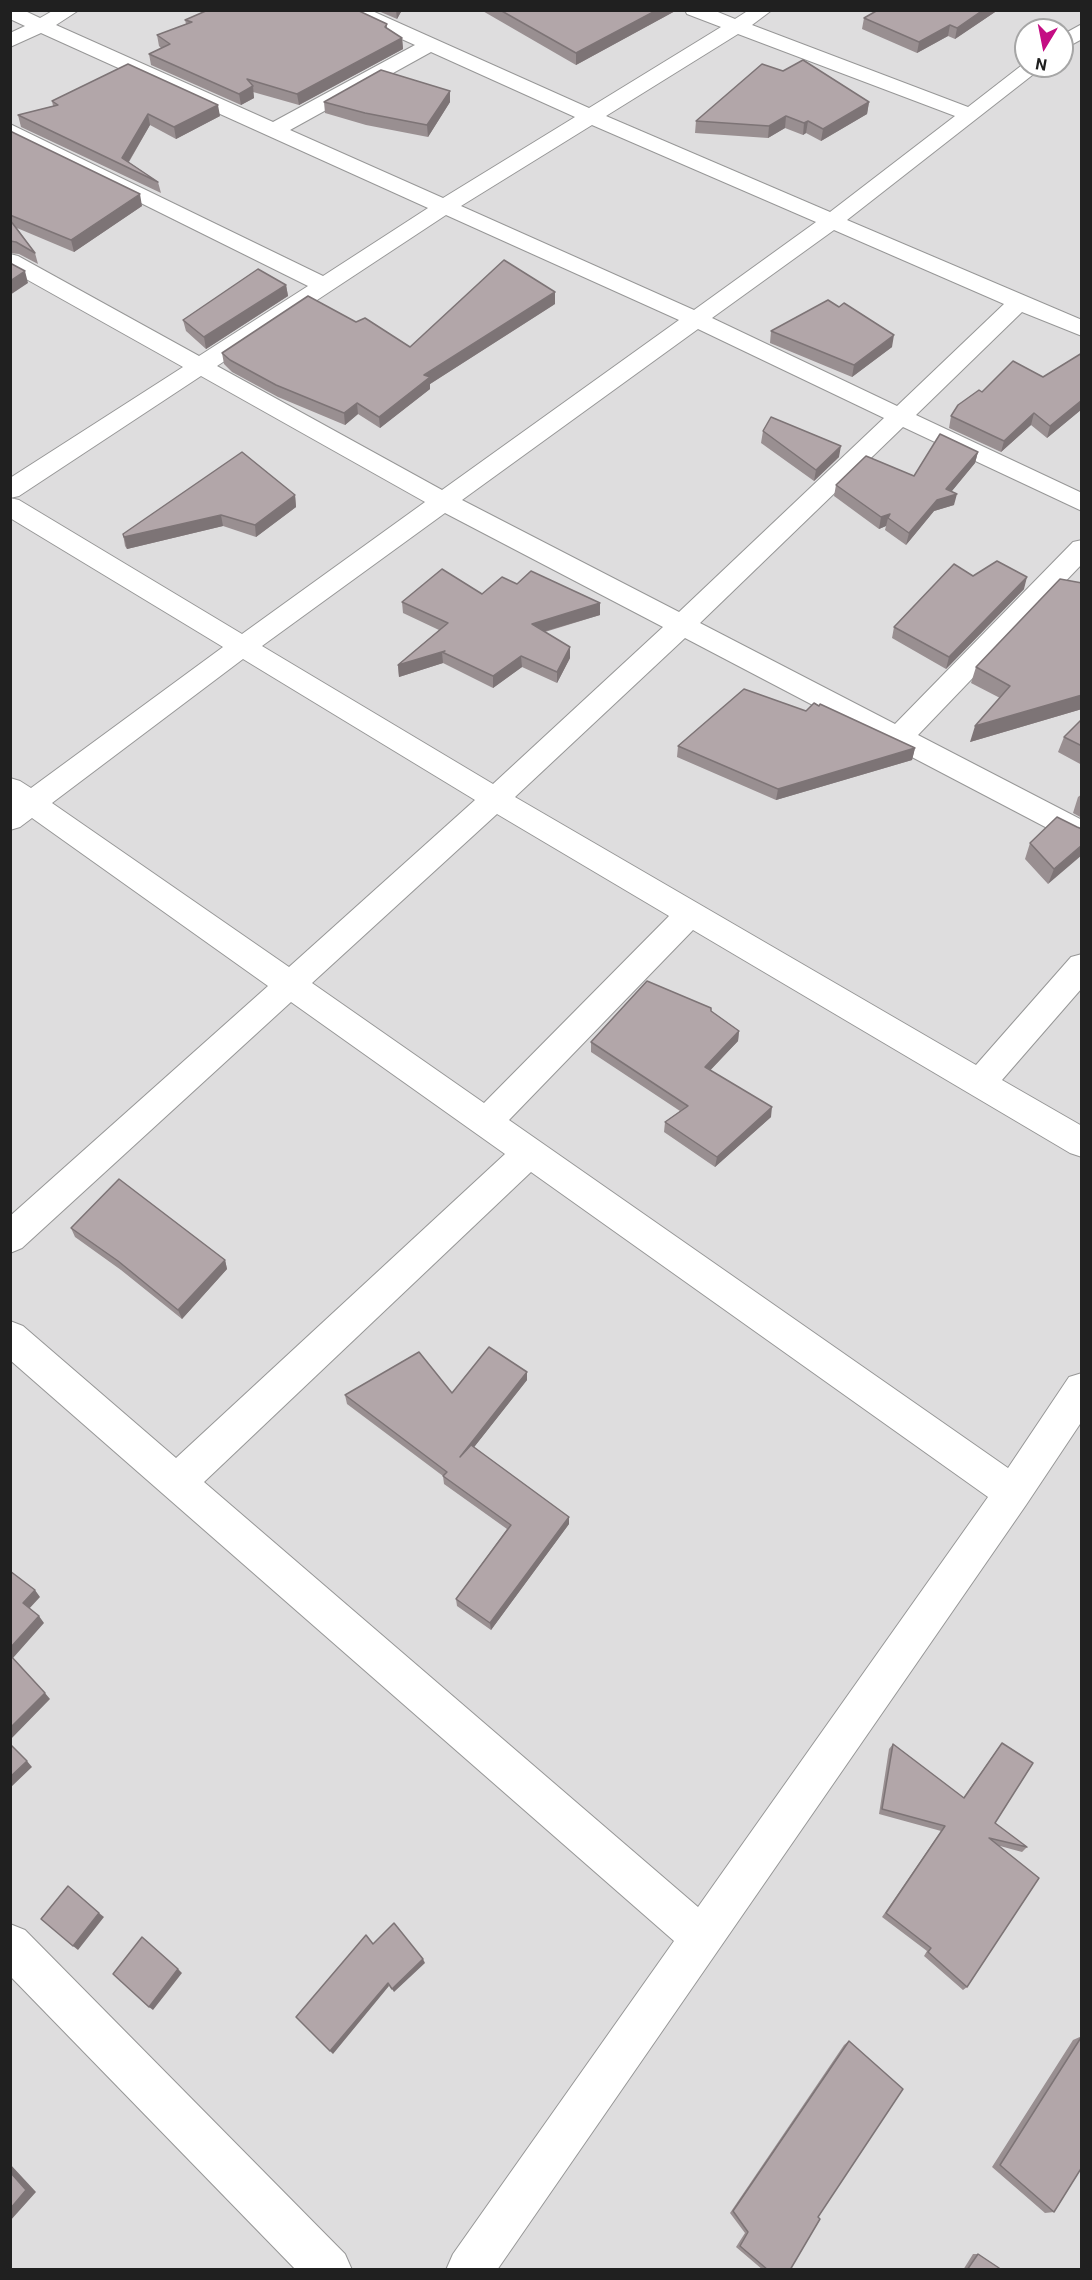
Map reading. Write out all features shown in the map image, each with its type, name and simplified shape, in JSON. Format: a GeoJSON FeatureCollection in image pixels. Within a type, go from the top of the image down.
{"type":"FeatureCollection","features":[{"type":"Feature","properties":{"kind":"street"},"geometry":{"type":"LineString","coordinates":[[10,41],[70,10]]}},
{"type":"Feature","properties":{"kind":"street"},"geometry":{"type":"LineString","coordinates":[[353,10],[590,117],[1082,329]]}},
{"type":"Feature","properties":{"kind":"street"},"geometry":{"type":"LineString","coordinates":[[694,10],[970,115]]}},
{"type":"Feature","properties":{"kind":"street"},"geometry":{"type":"LineString","coordinates":[[10,490],[444,207],[763,10]]}},
{"type":"Feature","properties":{"kind":"street"},"geometry":{"type":"LineString","coordinates":[[10,12],[695,319],[1082,503]]}},
{"type":"Feature","properties":{"kind":"street"},"geometry":{"type":"LineString","coordinates":[[274,130],[430,45]]}},
{"type":"Feature","properties":{"kind":"street"},"geometry":{"type":"LineString","coordinates":[[1013,1493],[291,984],[18,804],[243,646],[832,221],[1018,78]]}},
{"type":"Feature","properties":{"kind":"street"},"geometry":{"type":"LineString","coordinates":[[10,130],[324,285]]}},
{"type":"Feature","properties":{"kind":"street"},"geometry":{"type":"LineString","coordinates":[[10,261],[443,501],[1082,833]]}},
{"type":"Feature","properties":{"kind":"street"},"geometry":{"type":"LineString","coordinates":[[10,1238],[495,799],[681,626],[1019,302]]}},
{"type":"Feature","properties":{"kind":"street"},"geometry":{"type":"LineString","coordinates":[[10,506],[495,799],[1082,1143]]}},
{"type":"Feature","properties":{"kind":"street"},"geometry":{"type":"LineString","coordinates":[[898,738],[1082,548]]}},
{"type":"Feature","properties":{"kind":"street"},"geometry":{"type":"LineString","coordinates":[[487,1121],[691,913]]}},
{"type":"Feature","properties":{"kind":"street"},"geometry":{"type":"LineString","coordinates":[[980,1083],[1082,966]]}},
{"type":"Feature","properties":{"kind":"street"},"geometry":{"type":"LineString","coordinates":[[177,1482],[530,1152]]}},
{"type":"Feature","properties":{"kind":"street"},"geometry":{"type":"LineString","coordinates":[[10,1337],[702,1938]]}},
{"type":"Feature","properties":{"kind":"street"},"geometry":{"type":"LineString","coordinates":[[470,2270],[1013,1493],[1082,1389]]}},
{"type":"Feature","properties":{"kind":"street"},"geometry":{"type":"LineString","coordinates":[[10,1945],[329,2270]]}},
{"type":"Feature","properties":{"kind":"shaded area"},"geometry":{"type":"Polygon","coordinates":[[[11,11],[1081,11],[1081,2269],[11,2269],[11,11]]]}},
{"type":"Feature","properties":{"kind":"building"},"geometry":{"type":"Polygon","coordinates":[[[208,10],[357,10],[387,24],[385,27],[402,38],[297,94],[247,79],[253,86],[239,94],[149,54],[170,44],[157,35],[192,22],[185,20],[208,10]]]}},
{"type":"Feature","properties":{"kind":"building"},"geometry":{"type":"Polygon","coordinates":[[[500,10],[657,10],[576,53],[500,10]]]}},
{"type":"Feature","properties":{"kind":"building"},"geometry":{"type":"Polygon","coordinates":[[[878,10],[983,10],[957,28],[950,25],[919,42],[864,18],[878,10]]]}},
{"type":"Feature","properties":{"kind":"building"},"geometry":{"type":"Polygon","coordinates":[[[803,60],[869,102],[823,129],[808,121],[804,123],[786,116],[769,126],[696,121],[762,64],[783,71],[803,60]]]}},
{"type":"Feature","properties":{"kind":"building"},"geometry":{"type":"Polygon","coordinates":[[[128,64],[218,105],[174,127],[148,114],[122,158],[158,182],[18,115],[58,105],[52,101],[128,64]]]}},
{"type":"Feature","properties":{"kind":"building"},"geometry":{"type":"Polygon","coordinates":[[[381,70],[450,91],[427,125],[365,113],[324,102],[381,70]]]}},
{"type":"Feature","properties":{"kind":"building"},"geometry":{"type":"Polygon","coordinates":[[[10,131],[140,194],[71,240],[10,215],[10,131]]]}},
{"type":"Feature","properties":{"kind":"building"},"geometry":{"type":"Polygon","coordinates":[[[10,220],[35,253],[10,241],[10,220]]]}},
{"type":"Feature","properties":{"kind":"building"},"geometry":{"type":"Polygon","coordinates":[[[504,260],[555,292],[424,375],[430,377],[379,417],[357,403],[344,413],[276,385],[230,360],[222,353],[308,296],[356,322],[365,318],[410,347],[504,260]]]}},
{"type":"Feature","properties":{"kind":"building"},"geometry":{"type":"Polygon","coordinates":[[[10,263],[25,271],[10,281],[10,263]]]}},
{"type":"Feature","properties":{"kind":"building"},"geometry":{"type":"Polygon","coordinates":[[[258,269],[286,285],[204,337],[183,320],[258,269]]]}},
{"type":"Feature","properties":{"kind":"building"},"geometry":{"type":"Polygon","coordinates":[[[828,300],[839,307],[844,303],[894,335],[854,365],[771,331],[828,300]]]}},
{"type":"Feature","properties":{"kind":"building"},"geometry":{"type":"Polygon","coordinates":[[[1082,353],[1082,400],[1050,426],[1034,413],[1004,441],[951,416],[958,405],[979,390],[982,392],[1013,361],[1043,377],[1082,353]]]}},
{"type":"Feature","properties":{"kind":"building"},"geometry":{"type":"Polygon","coordinates":[[[771,417],[841,446],[816,470],[763,431],[771,417]]]}},
{"type":"Feature","properties":{"kind":"building"},"geometry":{"type":"Polygon","coordinates":[[[940,434],[978,452],[946,489],[957,494],[937,500],[909,533],[888,518],[890,514],[881,517],[836,485],[866,456],[914,476],[940,434]]]}},
{"type":"Feature","properties":{"kind":"building"},"geometry":{"type":"Polygon","coordinates":[[[242,452],[295,495],[255,525],[221,515],[124,537],[123,534],[242,452]]]}},
{"type":"Feature","properties":{"kind":"building"},"geometry":{"type":"Polygon","coordinates":[[[997,561],[1027,577],[949,657],[894,627],[954,564],[973,576],[997,561]]]}},
{"type":"Feature","properties":{"kind":"building"},"geometry":{"type":"Polygon","coordinates":[[[442,569],[482,594],[502,577],[517,584],[531,571],[600,603],[532,624],[570,647],[557,672],[521,656],[493,676],[442,652],[445,651],[398,665],[448,623],[402,602],[442,569]]]}},
{"type":"Feature","properties":{"kind":"building"},"geometry":{"type":"Polygon","coordinates":[[[1060,579],[1082,583],[1082,695],[975,726],[1010,686],[976,667],[1060,579]]]}},
{"type":"Feature","properties":{"kind":"building"},"geometry":{"type":"Polygon","coordinates":[[[744,689],[806,711],[814,703],[819,706],[820,704],[915,748],[778,789],[678,746],[744,689]]]}},
{"type":"Feature","properties":{"kind":"building"},"geometry":{"type":"Polygon","coordinates":[[[1082,719],[1082,746],[1064,737],[1082,719]]]}},
{"type":"Feature","properties":{"kind":"building"},"geometry":{"type":"Polygon","coordinates":[[[1057,817],[1082,829],[1082,845],[1054,869],[1030,843],[1057,817]]]}},
{"type":"Feature","properties":{"kind":"building"},"geometry":{"type":"Polygon","coordinates":[[[647,981],[711,1008],[711,1011],[739,1031],[705,1067],[772,1107],[717,1157],[665,1122],[688,1106],[591,1042],[647,981]]]}},
{"type":"Feature","properties":{"kind":"building"},"geometry":{"type":"Polygon","coordinates":[[[119,1179],[225,1260],[178,1310],[118,1261],[71,1228],[119,1179]]]}},
{"type":"Feature","properties":{"kind":"building"},"geometry":{"type":"Polygon","coordinates":[[[489,1347],[527,1372],[460,1457],[471,1445],[569,1517],[490,1623],[456,1599],[511,1525],[443,1476],[447,1472],[345,1395],[419,1352],[452,1393],[489,1347]]]}},
{"type":"Feature","properties":{"kind":"building"},"geometry":{"type":"Polygon","coordinates":[[[10,1571],[35,1590],[23,1603],[39,1616],[10,1648],[10,1571]]]}},
{"type":"Feature","properties":{"kind":"building"},"geometry":{"type":"Polygon","coordinates":[[[10,1655],[45,1693],[10,1728],[10,1655]]]}},
{"type":"Feature","properties":{"kind":"building"},"geometry":{"type":"Polygon","coordinates":[[[1002,1743],[1033,1763],[995,1823],[1027,1847],[989,1838],[1039,1878],[967,1987],[928,1952],[931,1948],[886,1913],[945,1826],[882,1809],[893,1744],[964,1798],[1002,1743]]]}},
{"type":"Feature","properties":{"kind":"building"},"geometry":{"type":"Polygon","coordinates":[[[10,1744],[27,1761],[10,1777],[10,1744]]]}},
{"type":"Feature","properties":{"kind":"building"},"geometry":{"type":"Polygon","coordinates":[[[68,1886],[99,1913],[73,1946],[41,1919],[68,1886]]]}},
{"type":"Feature","properties":{"kind":"building"},"geometry":{"type":"Polygon","coordinates":[[[394,1923],[423,1959],[392,1989],[388,1983],[330,2051],[296,2017],[366,1935],[373,1944],[394,1923]]]}},
{"type":"Feature","properties":{"kind":"building"},"geometry":{"type":"Polygon","coordinates":[[[142,1937],[178,1969],[149,2007],[113,1974],[142,1937]]]}},
{"type":"Feature","properties":{"kind":"building"},"geometry":{"type":"Polygon","coordinates":[[[1082,2036],[1082,2167],[1054,2212],[1000,2165],[1082,2036]]]}},
{"type":"Feature","properties":{"kind":"building"},"geometry":{"type":"Polygon","coordinates":[[[849,2041],[903,2089],[818,2217],[820,2219],[790,2270],[768,2270],[740,2246],[748,2232],[733,2211],[849,2041]]]}},
{"type":"Feature","properties":{"kind":"building"},"geometry":{"type":"Polygon","coordinates":[[[10,2172],[26,2190],[10,2209],[10,2172]]]}},
{"type":"Feature","properties":{"kind":"building"},"geometry":{"type":"Polygon","coordinates":[[[978,2254],[1002,2270],[967,2270],[978,2254]]]}}]}
